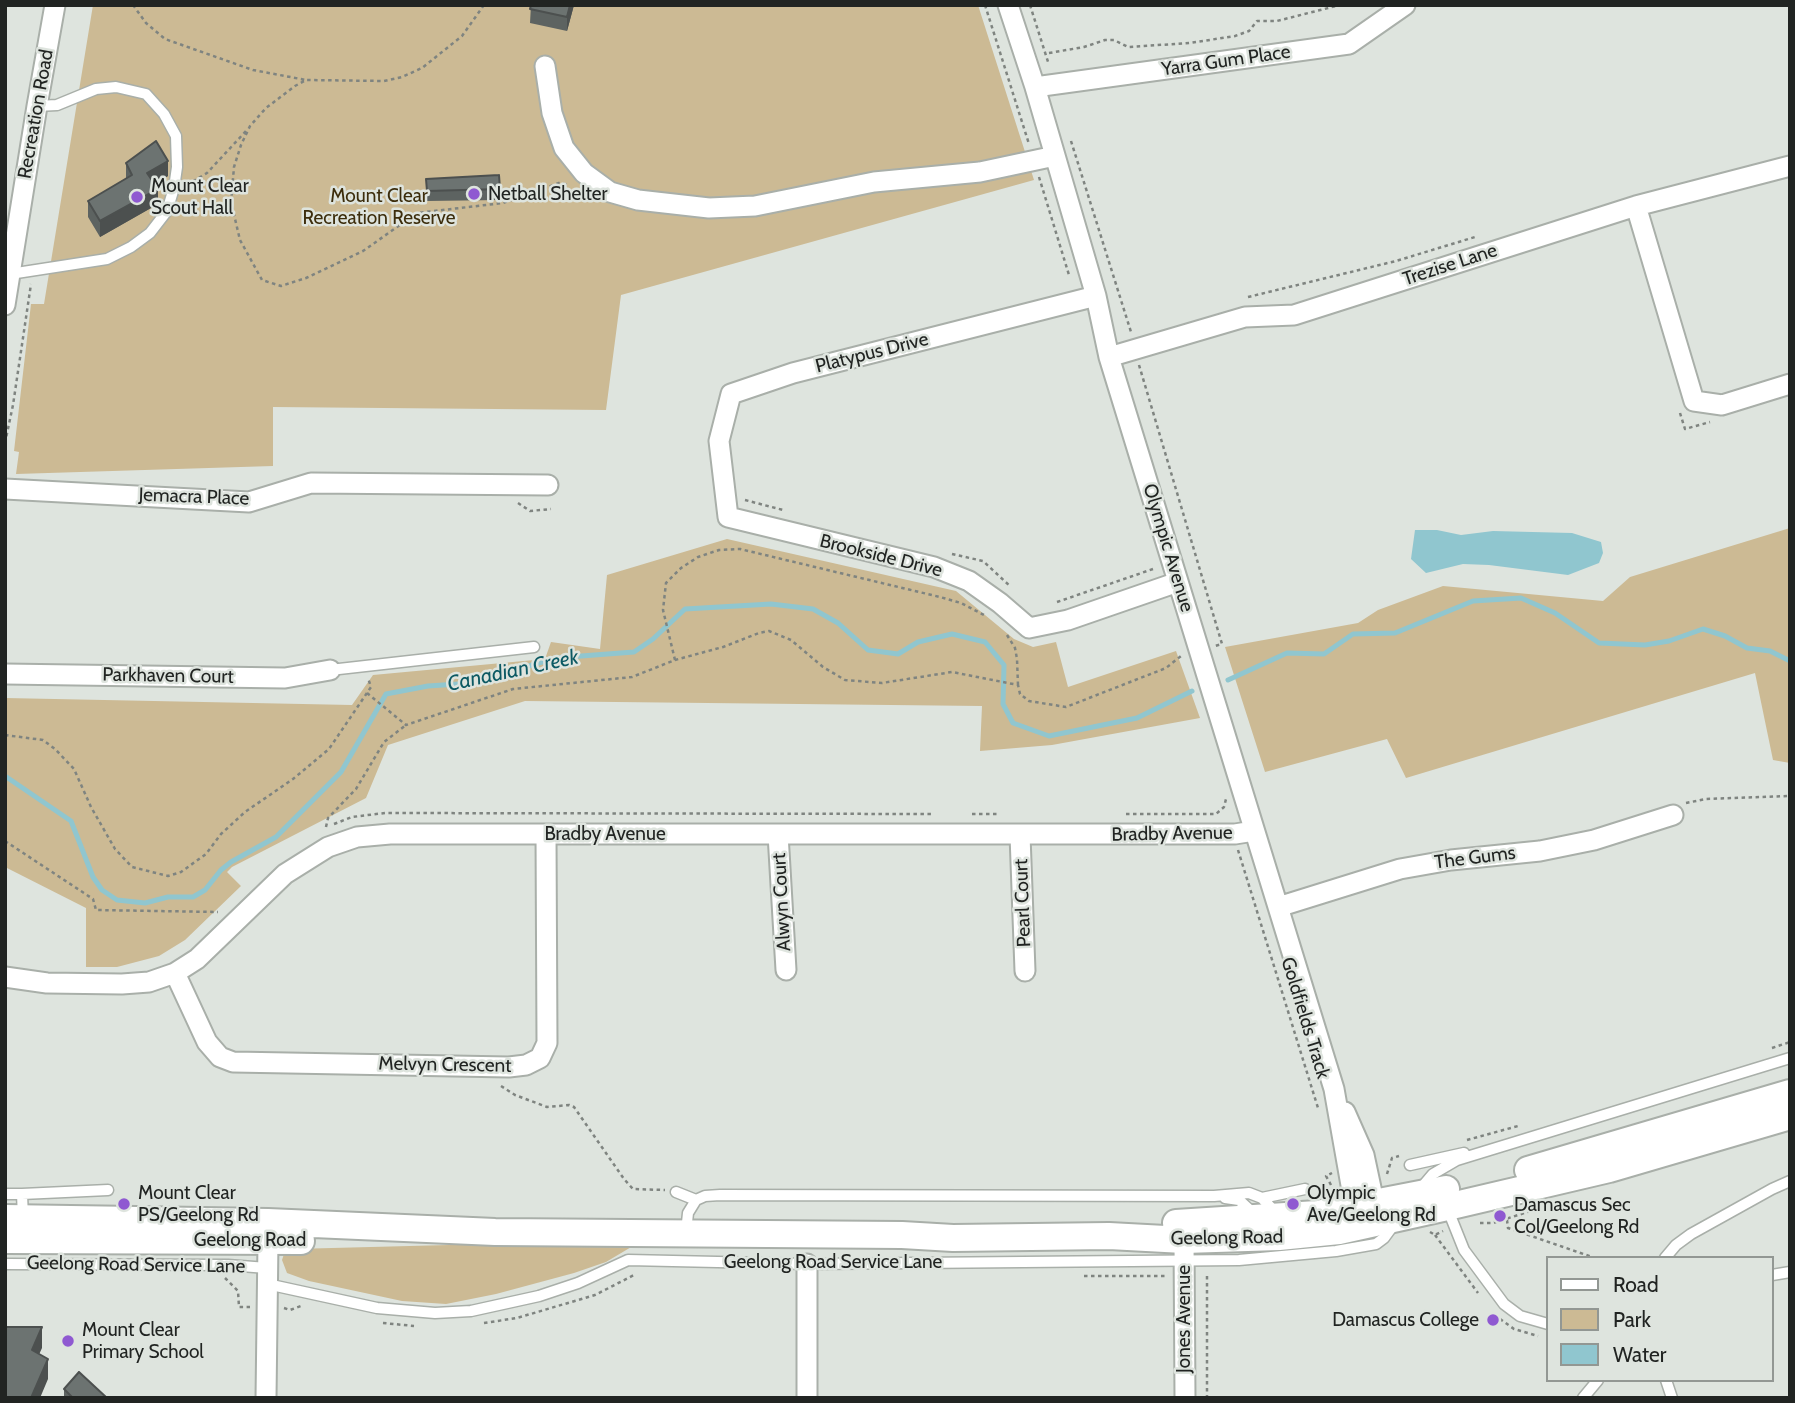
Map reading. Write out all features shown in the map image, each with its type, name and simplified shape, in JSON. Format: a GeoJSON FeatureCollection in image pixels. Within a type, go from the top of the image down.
{"type":"FeatureCollection","features":[{"type":"Feature","properties":{"kind":"main road","name":"Geelong Road"},"geometry":{"type":"LineString","coordinates":[[16,1222],[268,1231],[398,1239],[495,1232],[902,1235],[953,1238],[1109,1236],[1184,1250],[1269,1222],[1321,1234],[1415,1196],[1521,1172],[1790,1093]]}},
{"type":"Feature","properties":{"kind":"main road","name":"Geelong Road"},"geometry":{"type":"LineString","coordinates":[[1373,1215],[1447,1207],[1609,1169],[1790,1116]]}},
{"type":"Feature","properties":{"kind":"street","name":"Recreation Road"},"geometry":{"type":"LineString","coordinates":[[5,305],[55,5]]}},
{"type":"Feature","properties":{"kind":"street","name":"Olympic Avenue"},"geometry":{"type":"LineString","coordinates":[[1008,5],[1035,87],[1096,296],[1109,357],[1373,1215]]}},
{"type":"Feature","properties":{"kind":"street","name":"Yarra Gum Place"},"geometry":{"type":"LineString","coordinates":[[1035,87],[1349,44],[1405,5]]}},
{"type":"Feature","properties":{"kind":"street"},"geometry":{"type":"LineString","coordinates":[[545,66],[552,113],[564,148],[584,173],[610,191],[638,200],[709,208],[755,206],[874,182],[980,172],[1055,156]]}},
{"type":"Feature","properties":{"kind":"street","name":"Trezise Lane"},"geometry":{"type":"LineString","coordinates":[[1109,357],[1135,355],[1245,317],[1294,314],[1636,206],[1790,166]]}},
{"type":"Feature","properties":{"kind":"street"},"geometry":{"type":"LineString","coordinates":[[1636,206],[1694,401],[1722,405],[1790,384]]}},
{"type":"Feature","properties":{"kind":"street","name":"Platypus Drive"},"geometry":{"type":"LineString","coordinates":[[722,476],[719,441],[730,394],[793,373],[1096,296]]}},
{"type":"Feature","properties":{"kind":"street","name":"Brookside Drive"},"geometry":{"type":"LineString","coordinates":[[722,476],[728,517],[933,567],[969,580],[1029,628],[1068,620],[1178,582]]}},
{"type":"Feature","properties":{"kind":"street","name":"Jemacra Place"},"geometry":{"type":"LineString","coordinates":[[5,489],[249,502],[311,483],[548,485]]}},
{"type":"Feature","properties":{"kind":"street","name":"Parkhaven Court"},"geometry":{"type":"LineString","coordinates":[[5,674],[285,678],[330,670]]}},
{"type":"Feature","properties":{"kind":"street","name":"The Gums"},"geometry":{"type":"LineString","coordinates":[[1278,907],[1401,869],[1451,860],[1541,851],[1622,834],[1673,815]]}},
{"type":"Feature","properties":{"kind":"street","name":"Bradby Avenue"},"geometry":{"type":"LineString","coordinates":[[5,977],[47,983],[122,984],[149,982],[175,973],[197,959],[285,874],[328,847],[358,837],[390,834],[1235,834],[1254,831]]}},
{"type":"Feature","properties":{"kind":"street","name":"Melvyn Crescent"},"geometry":{"type":"LineString","coordinates":[[175,973],[210,1046],[220,1057],[233,1062],[489,1067],[526,1065],[540,1058],[547,1043],[546,834]]}},
{"type":"Feature","properties":{"kind":"street","name":"Alwyn Court"},"geometry":{"type":"LineString","coordinates":[[778,834],[786,970]]}},
{"type":"Feature","properties":{"kind":"street","name":"Pearl Court"},"geometry":{"type":"LineString","coordinates":[[1020,835],[1025,971]]}},
{"type":"Feature","properties":{"kind":"street"},"geometry":{"type":"LineString","coordinates":[[266,1398],[268,1231]]}},
{"type":"Feature","properties":{"kind":"street","name":"Jones Avenue"},"geometry":{"type":"LineString","coordinates":[[1184,1250],[1185,1398]]}},
{"type":"Feature","properties":{"kind":"street"},"geometry":{"type":"LineString","coordinates":[[807,1264],[807,1398]]}},
{"type":"Feature","properties":{"kind":"lane"},"geometry":{"type":"LineString","coordinates":[[10,274],[107,259],[131,247],[150,233],[167,211],[177,166],[176,136],[164,114],[146,94],[116,87],[96,89],[57,106],[37,106]]}},
{"type":"Feature","properties":{"kind":"lane"},"geometry":{"type":"LineString","coordinates":[[330,670],[534,647]]}},
{"type":"Feature","properties":{"kind":"lane"},"geometry":{"type":"LineString","coordinates":[[1415,1196],[1433,1174],[1457,1160],[1790,1058]]}},
{"type":"Feature","properties":{"kind":"lane"},"geometry":{"type":"LineString","coordinates":[[1410,1165],[1492,1149]]}},
{"type":"Feature","properties":{"kind":"lane"},"geometry":{"type":"LineString","coordinates":[[1667,1256],[1691,1234],[1790,1181]]}},
{"type":"Feature","properties":{"kind":"lane"},"geometry":{"type":"LineString","coordinates":[[1269,1222],[1305,1189]]}},
{"type":"Feature","properties":{"kind":"lane"},"geometry":{"type":"LineString","coordinates":[[5,1194],[16,1222],[108,1191]]}},
{"type":"Feature","properties":{"kind":"lane"},"geometry":{"type":"LineString","coordinates":[[676,1192],[696,1200],[688,1213],[686,1233]]}},
{"type":"Feature","properties":{"kind":"lane","name":"Geelong Road"},"geometry":{"type":"LineString","coordinates":[[696,1200],[720,1195],[1214,1196],[1250,1193],[1269,1222]]}},
{"type":"Feature","properties":{"kind":"lane","name":"Geelong Road"},"geometry":{"type":"LineString","coordinates":[[1214,1196],[1239,1200],[1269,1222]]}},
{"type":"Feature","properties":{"kind":"lane"},"geometry":{"type":"LineString","coordinates":[[1447,1207],[1464,1250],[1504,1304],[1520,1316],[1546,1323]]}},
{"type":"Feature","properties":{"kind":"lane","name":"Geelong Road Service Lane"},"geometry":{"type":"LineString","coordinates":[[5,1264],[228,1265],[377,1308],[435,1313],[471,1311],[539,1296],[585,1281],[628,1260],[807,1264],[1184,1250],[1270,1258],[1376,1244],[1384,1238],[1373,1215]]}},
{"type":"Feature","properties":{"kind":"lane"},"geometry":{"type":"LineString","coordinates":[[1583,1398],[1596,1382]]}},
{"type":"Feature","properties":{"kind":"path"},"geometry":{"type":"LineString","coordinates":[[133,5],[146,23],[165,39],[244,67],[306,80],[363,82],[402,77],[422,68],[462,36],[484,5]]}},
{"type":"Feature","properties":{"kind":"path"},"geometry":{"type":"LineString","coordinates":[[985,5],[1010,82]]}},
{"type":"Feature","properties":{"kind":"path"},"geometry":{"type":"LineString","coordinates":[[1030,5],[1049,65]]}},
{"type":"Feature","properties":{"kind":"path"},"geometry":{"type":"LineString","coordinates":[[1049,53],[1105,40],[1114,40],[1128,47],[1190,43],[1235,36],[1249,31],[1257,21],[1277,21],[1340,5]]}},
{"type":"Feature","properties":{"kind":"path"},"geometry":{"type":"LineString","coordinates":[[183,187],[207,173],[266,108],[306,80]]}},
{"type":"Feature","properties":{"kind":"path"},"geometry":{"type":"LineString","coordinates":[[250,126],[234,167],[230,202],[234,224],[262,280],[281,286],[306,278],[363,251],[417,213],[503,204],[559,183],[572,185]]}},
{"type":"Feature","properties":{"kind":"path"},"geometry":{"type":"LineString","coordinates":[[1068,130],[1222,644],[1212,647]]}},
{"type":"Feature","properties":{"kind":"path"},"geometry":{"type":"LineString","coordinates":[[1242,299],[1298,283],[1331,278],[1396,261],[1463,239],[1484,236]]}},
{"type":"Feature","properties":{"kind":"path"},"geometry":{"type":"LineString","coordinates":[[5,443],[33,271]]}},
{"type":"Feature","properties":{"kind":"path"},"geometry":{"type":"LineString","coordinates":[[675,660],[663,610],[666,583],[681,568],[698,557],[719,550],[740,549],[940,597],[961,603],[984,615]]}},
{"type":"Feature","properties":{"kind":"path"},"geometry":{"type":"LineString","coordinates":[[1002,629],[1015,648],[1020,694],[1028,701],[1066,707],[1166,668],[1184,654]]}},
{"type":"Feature","properties":{"kind":"path"},"geometry":{"type":"LineString","coordinates":[[942,815],[385,813],[352,817],[326,827],[328,818],[356,789],[384,742],[406,725],[513,689],[632,677],[675,660],[769,631],[792,640],[823,667],[845,680],[882,683],[952,672],[1018,685]]}},
{"type":"Feature","properties":{"kind":"path"},"geometry":{"type":"LineString","coordinates":[[5,735],[43,740],[55,749],[74,769],[91,807],[115,849],[132,867],[168,876],[181,872],[206,854],[221,834],[245,812],[293,779],[329,749],[369,695],[406,725]]}},
{"type":"Feature","properties":{"kind":"path"},"geometry":{"type":"LineString","coordinates":[[1673,815],[1688,802],[1695,800],[1790,796]]}},
{"type":"Feature","properties":{"kind":"path"},"geometry":{"type":"LineString","coordinates":[[1119,814],[1216,814],[1224,807],[1227,797]]}},
{"type":"Feature","properties":{"kind":"path"},"geometry":{"type":"LineString","coordinates":[[965,814],[999,814]]}},
{"type":"Feature","properties":{"kind":"path"},"geometry":{"type":"LineString","coordinates":[[5,841],[93,899],[96,910],[220,912]]}},
{"type":"Feature","properties":{"kind":"path","name":"Goldfields Track"},"geometry":{"type":"LineString","coordinates":[[1238,848],[1318,1110]]}},
{"type":"Feature","properties":{"kind":"path"},"geometry":{"type":"LineString","coordinates":[[1766,1050],[1790,1042]]}},
{"type":"Feature","properties":{"kind":"path"},"geometry":{"type":"LineString","coordinates":[[489,1067],[489,1075],[515,1095],[547,1107],[574,1107],[633,1189],[676,1192]]}},
{"type":"Feature","properties":{"kind":"path"},"geometry":{"type":"LineString","coordinates":[[1460,1142],[1524,1124]]}},
{"type":"Feature","properties":{"kind":"path"},"geometry":{"type":"LineString","coordinates":[[1387,1177],[1387,1166],[1392,1158],[1402,1155]]}},
{"type":"Feature","properties":{"kind":"path"},"geometry":{"type":"LineString","coordinates":[[1336,1169],[1326,1177],[1329,1185],[1336,1187]]}},
{"type":"Feature","properties":{"kind":"path"},"geometry":{"type":"LineString","coordinates":[[1507,1220],[1508,1228],[1589,1256]]}},
{"type":"Feature","properties":{"kind":"path"},"geometry":{"type":"LineString","coordinates":[[1073,1276],[1184,1250]]}},
{"type":"Feature","properties":{"kind":"path"},"geometry":{"type":"LineString","coordinates":[[1207,1398],[1207,1276],[1216,1269]]}},
{"type":"Feature","properties":{"kind":"path"},"geometry":{"type":"LineString","coordinates":[[483,1323],[517,1318],[583,1299],[643,1272]]}},
{"type":"Feature","properties":{"kind":"path"},"geometry":{"type":"LineString","coordinates":[[225,1278],[238,1291],[239,1307],[280,1307],[290,1310],[308,1306]]}},
{"type":"Feature","properties":{"kind":"path"},"geometry":{"type":"LineString","coordinates":[[381,1323],[425,1327]]}},
{"type":"Feature","properties":{"kind":"green space","name":"Mount Clear Recreation Reserve"},"geometry":{"type":"Polygon","coordinates":[[[93,5],[978,5],[1034,180],[621,295],[606,410],[273,407],[273,466],[16,474],[19,452],[14,451],[31,304],[44,304],[93,5]]]}},
{"type":"Feature","properties":{"kind":"green space"},"geometry":{"type":"Polygon","coordinates":[[[1790,528],[1790,763],[1773,760],[1755,673],[1406,778],[1387,739],[1265,772],[1225,647],[1358,623],[1378,610],[1443,586],[1603,601],[1630,577],[1790,528]]]}},
{"type":"Feature","properties":{"kind":"green space"},"geometry":{"type":"Polygon","coordinates":[[[727,539],[956,591],[1014,639],[1033,647],[1056,642],[1068,687],[1176,651],[1200,718],[1052,745],[980,751],[982,706],[525,701],[388,745],[366,798],[232,867],[227,872],[241,886],[185,940],[159,956],[117,967],[86,967],[86,908],[5,867],[5,698],[352,705],[373,675],[545,659],[551,642],[600,649],[607,575],[727,539]]]}},
{"type":"Feature","properties":{"kind":"green space"},"geometry":{"type":"Polygon","coordinates":[[[643,1240],[606,1262],[574,1273],[446,1304],[402,1301],[309,1281],[287,1273],[282,1260],[284,1254],[293,1249],[643,1240]]]}},
{"type":"Feature","properties":{"kind":"water"},"geometry":{"type":"Polygon","coordinates":[[[1415,530],[1437,530],[1461,535],[1493,531],[1572,533],[1601,542],[1603,553],[1599,563],[1568,575],[1463,564],[1426,573],[1411,559],[1415,530]]]}},
{"type":"Feature","properties":{"kind":"building"},"geometry":{"type":"Polygon","coordinates":[[[531,5],[570,5],[567,17],[530,9],[531,5]]]}},
{"type":"Feature","properties":{"kind":"building"},"geometry":{"type":"Polygon","coordinates":[[[156,141],[168,161],[147,173],[158,189],[100,221],[88,201],[132,175],[126,163],[156,141]]]}},
{"type":"Feature","properties":{"kind":"building"},"geometry":{"type":"Polygon","coordinates":[[[499,175],[500,189],[427,191],[426,179],[499,175]]]}},
{"type":"Feature","properties":{"kind":"building"},"geometry":{"type":"Polygon","coordinates":[[[5,1327],[42,1327],[32,1350],[48,1359],[31,1398],[5,1398],[5,1327]]]}},
{"type":"Feature","properties":{"kind":"building"},"geometry":{"type":"Polygon","coordinates":[[[79,1372],[107,1398],[73,1398],[64,1389],[79,1372]]]}},
{"type":"Feature","properties":{"kind":"waterway","name":"Canadian Creek"},"geometry":{"type":"LineString","coordinates":[[1228,680],[1287,653],[1324,654],[1353,634],[1395,633],[1473,601],[1521,598],[1555,613],[1599,643],[1645,645],[1669,641],[1703,629],[1725,636],[1747,648],[1770,651],[1790,661]]}},
{"type":"Feature","properties":{"kind":"waterway","name":"Canadian Creek"},"geometry":{"type":"LineString","coordinates":[[5,776],[71,821],[93,877],[102,890],[117,900],[145,903],[168,897],[193,897],[205,890],[231,862],[276,837],[341,772],[386,694],[428,686],[474,683],[555,658],[634,652],[653,639],[685,609],[771,604],[813,609],[838,623],[868,650],[898,654],[918,642],[952,634],[985,642],[1004,665],[1003,704],[1013,723],[1049,736],[1137,718],[1192,691]]}},
{"type":"Feature","properties":{"kind":"place","name":"Netball Shelter"},"geometry":{"type":"Point","coordinates":[474,194]}},
{"type":"Feature","properties":{"kind":"place","name":"Mount Clear Scout Hall"},"geometry":{"type":"Point","coordinates":[137,197]}},
{"type":"Feature","properties":{"kind":"place","name":"Mount Clear PS/Geelong Rd"},"geometry":{"type":"Point","coordinates":[124,1204]}},
{"type":"Feature","properties":{"kind":"place","name":"Olympic Ave/Geelong Rd"},"geometry":{"type":"Point","coordinates":[1293,1204]}},
{"type":"Feature","properties":{"kind":"place","name":"Damascus Sec Col/Geelong Rd"},"geometry":{"type":"Point","coordinates":[1500,1216]}},
{"type":"Feature","properties":{"kind":"place","name":"Damascus College"},"geometry":{"type":"Point","coordinates":[1493,1320]}},
{"type":"Feature","properties":{"kind":"place","name":"Mount Clear Primary School"},"geometry":{"type":"Point","coordinates":[68,1341]}}]}
